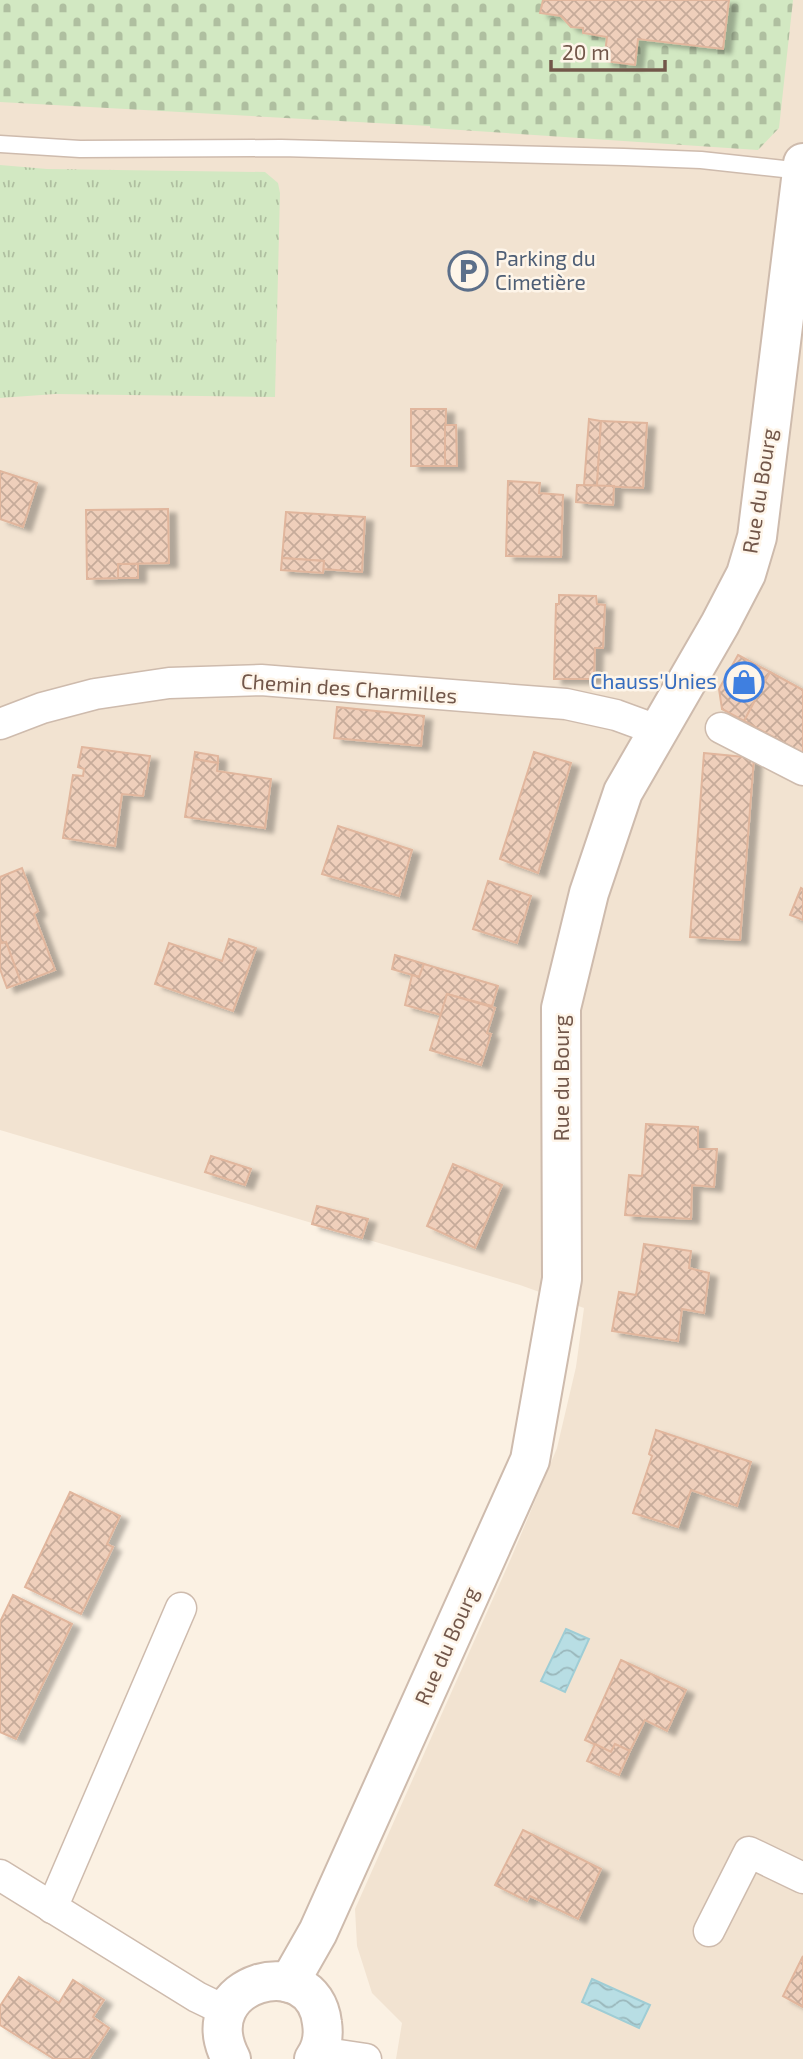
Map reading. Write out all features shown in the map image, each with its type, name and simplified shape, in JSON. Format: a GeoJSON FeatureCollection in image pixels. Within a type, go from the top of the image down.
{"type":"FeatureCollection","features":[{"type":"Feature","properties":{"kind":"street","name":"Rue du Bourg"},"geometry":{"type":"LineString","coordinates":[[289,1983],[318,1932],[530,1460],[562,1279],[561,1008],[589,893],[623,792],[720,624],[746,574],[757,537],[799,226],[803,167]]}},
{"type":"Feature","properties":{"kind":"street","name":"Chemin des Charmilles"},"geometry":{"type":"LineString","coordinates":[[0,724],[42,708],[95,694],[169,683],[261,680],[566,704],[616,715],[657,730]]}},
{"type":"Feature","properties":{"kind":"street"},"geometry":{"type":"LineString","coordinates":[[720,728],[803,770]]}},
{"type":"Feature","properties":{"kind":"street"},"geometry":{"type":"LineString","coordinates":[[52,1908],[181,1608]]}},
{"type":"Feature","properties":{"kind":"street"},"geometry":{"type":"LineString","coordinates":[[709,1931],[749,1852],[803,1878]]}},
{"type":"Feature","properties":{"kind":"street"},"geometry":{"type":"LineString","coordinates":[[0,1875],[197,1997],[226,2044]]}},
{"type":"Feature","properties":{"kind":"street"},"geometry":{"type":"LineString","coordinates":[[226,2044],[237,1995],[252,1985],[271,1980],[289,1983],[304,1990],[316,2003],[322,2019],[323,2036],[316,2056],[366,2059]]}},
{"type":"Feature","properties":{"kind":"lane"},"geometry":{"type":"LineString","coordinates":[[0,144],[80,149],[281,148],[624,157],[803,167]]}},
{"type":"Feature","properties":{"kind":"shaded area"},"geometry":{"type":"Polygon","coordinates":[[[0,0],[803,0],[803,2059],[396,2059],[402,2023],[372,1993],[357,1946],[355,1909],[512,1556],[557,1448],[576,1367],[584,1308],[520,1285],[0,1130],[0,0]]]}},
{"type":"Feature","properties":{"kind":"green space"},"geometry":{"type":"Polygon","coordinates":[[[0,0],[793,0],[779,128],[758,150],[430,126],[0,102],[0,0]]]}},
{"type":"Feature","properties":{"kind":"green space"},"geometry":{"type":"Polygon","coordinates":[[[0,165],[47,169],[265,172],[278,183],[280,193],[275,397],[55,394],[0,398],[0,165]]]}},
{"type":"Feature","properties":{"kind":"water"},"geometry":{"type":"Polygon","coordinates":[[[566,1629],[589,1639],[565,1692],[541,1681],[566,1629]]]}},
{"type":"Feature","properties":{"kind":"water"},"geometry":{"type":"Polygon","coordinates":[[[592,1979],[650,2005],[639,2028],[582,2002],[592,1979]]]}},
{"type":"Feature","properties":{"kind":"building"},"geometry":{"type":"Polygon","coordinates":[[[543,0],[729,0],[723,49],[638,39],[635,65],[604,61],[607,37],[583,33],[583,28],[571,27],[561,16],[540,13],[543,0]]]}},
{"type":"Feature","properties":{"kind":"building"},"geometry":{"type":"Polygon","coordinates":[[[411,409],[446,409],[445,466],[411,466],[411,409]]]}},
{"type":"Feature","properties":{"kind":"building"},"geometry":{"type":"Polygon","coordinates":[[[589,419],[601,421],[597,486],[584,485],[589,419]]]}},
{"type":"Feature","properties":{"kind":"building"},"geometry":{"type":"Polygon","coordinates":[[[601,421],[647,423],[643,488],[597,486],[601,421]]]}},
{"type":"Feature","properties":{"kind":"building"},"geometry":{"type":"Polygon","coordinates":[[[445,425],[456,425],[457,466],[445,466],[445,425]]]}},
{"type":"Feature","properties":{"kind":"building"},"geometry":{"type":"Polygon","coordinates":[[[0,471],[37,483],[23,527],[0,519],[0,471]]]}},
{"type":"Feature","properties":{"kind":"building"},"geometry":{"type":"Polygon","coordinates":[[[508,481],[540,483],[539,493],[563,495],[561,557],[506,556],[508,481]]]}},
{"type":"Feature","properties":{"kind":"building"},"geometry":{"type":"Polygon","coordinates":[[[577,485],[614,486],[613,505],[576,502],[577,485]]]}},
{"type":"Feature","properties":{"kind":"building"},"geometry":{"type":"Polygon","coordinates":[[[168,509],[169,563],[118,564],[118,578],[87,579],[86,510],[168,509]]]}},
{"type":"Feature","properties":{"kind":"building"},"geometry":{"type":"Polygon","coordinates":[[[286,512],[365,517],[362,572],[323,569],[324,561],[282,558],[286,512]]]}},
{"type":"Feature","properties":{"kind":"building"},"geometry":{"type":"Polygon","coordinates":[[[282,558],[324,561],[323,573],[281,570],[282,558]]]}},
{"type":"Feature","properties":{"kind":"building"},"geometry":{"type":"Polygon","coordinates":[[[118,564],[138,564],[138,578],[118,578],[118,564]]]}},
{"type":"Feature","properties":{"kind":"building"},"geometry":{"type":"Polygon","coordinates":[[[559,595],[596,596],[597,604],[605,605],[603,648],[595,648],[594,679],[554,679],[556,604],[559,604],[559,595]]]}},
{"type":"Feature","properties":{"kind":"building","name":"Chauss'Unies"},"geometry":{"type":"Polygon","coordinates":[[[738,655],[770,672],[744,721],[722,709],[719,689],[738,655]]]}},
{"type":"Feature","properties":{"kind":"building"},"geometry":{"type":"Polygon","coordinates":[[[770,672],[803,690],[803,753],[744,721],[770,672]]]}},
{"type":"Feature","properties":{"kind":"building"},"geometry":{"type":"Polygon","coordinates":[[[337,707],[424,716],[421,746],[334,738],[337,707]]]}},
{"type":"Feature","properties":{"kind":"building"},"geometry":{"type":"Polygon","coordinates":[[[82,747],[150,756],[143,796],[122,794],[115,846],[63,838],[73,775],[83,776],[84,769],[78,767],[82,747]]]}},
{"type":"Feature","properties":{"kind":"building"},"geometry":{"type":"Polygon","coordinates":[[[195,752],[218,756],[218,763],[194,759],[195,752]]]}},
{"type":"Feature","properties":{"kind":"building"},"geometry":{"type":"Polygon","coordinates":[[[534,752],[571,763],[538,873],[500,859],[534,752]]]}},
{"type":"Feature","properties":{"kind":"building"},"geometry":{"type":"Polygon","coordinates":[[[704,753],[754,758],[740,940],[690,937],[704,753]]]}},
{"type":"Feature","properties":{"kind":"building"},"geometry":{"type":"Polygon","coordinates":[[[194,759],[218,763],[217,771],[271,779],[265,828],[185,817],[194,759]]]}},
{"type":"Feature","properties":{"kind":"building"},"geometry":{"type":"Polygon","coordinates":[[[338,826],[412,850],[399,896],[322,874],[338,826]]]}},
{"type":"Feature","properties":{"kind":"building"},"geometry":{"type":"Polygon","coordinates":[[[22,868],[38,911],[34,914],[55,970],[21,983],[6,942],[2,943],[0,939],[0,877],[22,868]]]}},
{"type":"Feature","properties":{"kind":"building"},"geometry":{"type":"Polygon","coordinates":[[[488,881],[531,896],[517,943],[473,929],[488,881]]]}},
{"type":"Feature","properties":{"kind":"building"},"geometry":{"type":"Polygon","coordinates":[[[801,888],[803,889],[803,920],[790,915],[801,888]]]}},
{"type":"Feature","properties":{"kind":"building"},"geometry":{"type":"Polygon","coordinates":[[[0,939],[2,943],[6,942],[21,983],[7,988],[0,969],[0,939]]]}},
{"type":"Feature","properties":{"kind":"building"},"geometry":{"type":"Polygon","coordinates":[[[229,939],[256,948],[233,1011],[155,984],[169,943],[222,961],[229,939]]]}},
{"type":"Feature","properties":{"kind":"building"},"geometry":{"type":"Polygon","coordinates":[[[395,955],[424,964],[419,977],[392,969],[395,955]]]}},
{"type":"Feature","properties":{"kind":"building"},"geometry":{"type":"Polygon","coordinates":[[[424,964],[498,986],[492,1006],[447,994],[441,1015],[405,1005],[412,975],[419,977],[424,964]]]}},
{"type":"Feature","properties":{"kind":"building"},"geometry":{"type":"Polygon","coordinates":[[[447,994],[495,1008],[487,1033],[491,1034],[481,1065],[430,1050],[447,994]]]}},
{"type":"Feature","properties":{"kind":"building"},"geometry":{"type":"Polygon","coordinates":[[[646,1124],[698,1127],[698,1149],[717,1149],[714,1187],[692,1185],[691,1219],[625,1215],[629,1175],[642,1176],[646,1124]]]}},
{"type":"Feature","properties":{"kind":"building"},"geometry":{"type":"Polygon","coordinates":[[[211,1156],[251,1169],[245,1185],[205,1172],[211,1156]]]}},
{"type":"Feature","properties":{"kind":"building"},"geometry":{"type":"Polygon","coordinates":[[[453,1164],[502,1185],[475,1248],[427,1226],[453,1164]]]}},
{"type":"Feature","properties":{"kind":"building"},"geometry":{"type":"Polygon","coordinates":[[[317,1206],[368,1219],[362,1238],[312,1224],[317,1206]]]}},
{"type":"Feature","properties":{"kind":"building"},"geometry":{"type":"Polygon","coordinates":[[[644,1244],[691,1251],[689,1268],[709,1273],[704,1313],[682,1309],[678,1341],[612,1331],[619,1292],[636,1295],[644,1244]]]}},
{"type":"Feature","properties":{"kind":"building"},"geometry":{"type":"Polygon","coordinates":[[[656,1430],[751,1462],[737,1506],[691,1490],[678,1527],[633,1513],[652,1456],[649,1454],[656,1430]]]}},
{"type":"Feature","properties":{"kind":"building"},"geometry":{"type":"Polygon","coordinates":[[[70,1492],[120,1516],[107,1544],[113,1547],[81,1614],[25,1587],[70,1492]]]}},
{"type":"Feature","properties":{"kind":"building"},"geometry":{"type":"Polygon","coordinates":[[[13,1595],[72,1624],[16,1739],[0,1732],[0,1622],[13,1595]]]}},
{"type":"Feature","properties":{"kind":"building"},"geometry":{"type":"Polygon","coordinates":[[[621,1660],[686,1690],[667,1731],[645,1720],[630,1751],[615,1744],[611,1752],[585,1740],[621,1660]]]}},
{"type":"Feature","properties":{"kind":"building"},"geometry":{"type":"Polygon","coordinates":[[[595,1744],[611,1752],[615,1744],[630,1751],[619,1775],[587,1761],[595,1744]]]}},
{"type":"Feature","properties":{"kind":"building"},"geometry":{"type":"Polygon","coordinates":[[[523,1830],[601,1869],[578,1919],[530,1896],[527,1901],[495,1885],[523,1830]]]}},
{"type":"Feature","properties":{"kind":"building"},"geometry":{"type":"Polygon","coordinates":[[[803,1956],[803,2007],[783,1996],[803,1956]]]}},
{"type":"Feature","properties":{"kind":"building"},"geometry":{"type":"Polygon","coordinates":[[[19,1977],[59,2003],[73,1980],[104,2000],[93,2017],[109,2028],[89,2059],[54,2059],[0,2025],[0,2006],[19,1977]]]}},
{"type":"Feature","properties":{"kind":"place","name":"Parking du Cimetière"},"geometry":{"type":"Point","coordinates":[468,271]}},
{"type":"Feature","properties":{"kind":"place","name":"Chauss'Unies"},"geometry":{"type":"Point","coordinates":[744,682]}}]}
